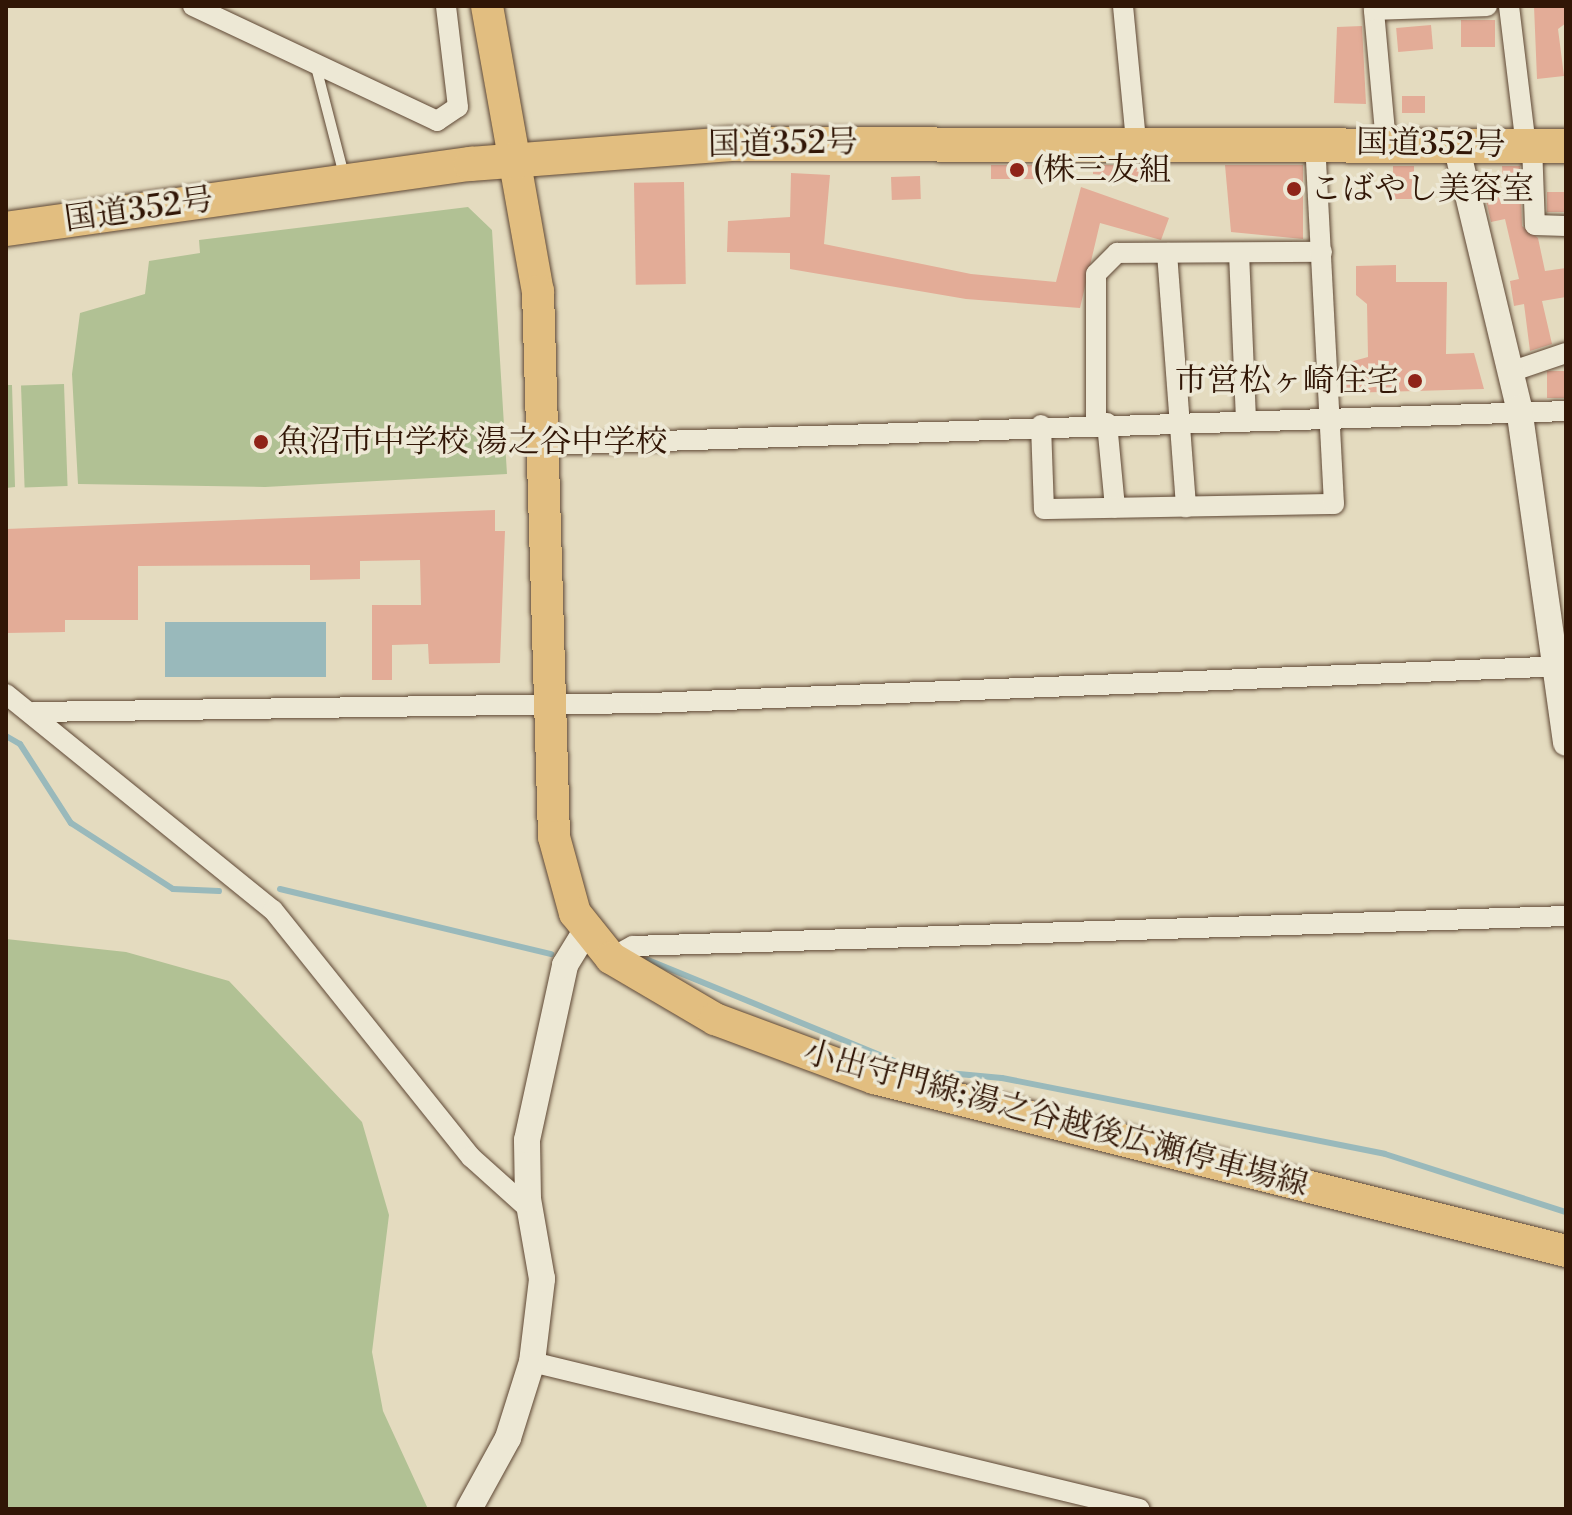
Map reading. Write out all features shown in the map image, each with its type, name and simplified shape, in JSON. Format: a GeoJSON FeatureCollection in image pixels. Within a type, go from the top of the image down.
{"type":"FeatureCollection","features":[{"type":"Feature","properties":{"kind":"highway","name":"国道352号"},"geometry":{"type":"LineString","coordinates":[[6,229],[517,159],[730,144],[1136,140],[1566,146]]}},
{"type":"Feature","properties":{"kind":"main road","name":"小出守門線;湯之谷越後広瀬停車場線"},"geometry":{"type":"LineString","coordinates":[[487,6],[517,159],[538,291],[547,706],[558,867],[587,929],[611,958],[715,1019],[874,1078],[1566,1251]]}},
{"type":"Feature","properties":{"kind":"street"},"geometry":{"type":"LineString","coordinates":[[193,6],[446,121],[458,107],[446,6]]}},
{"type":"Feature","properties":{"kind":"street"},"geometry":{"type":"LineString","coordinates":[[1123,6],[1136,140]]}},
{"type":"Feature","properties":{"kind":"street"},"geometry":{"type":"LineString","coordinates":[[1386,143],[1374,10],[1487,6]]}},
{"type":"Feature","properties":{"kind":"street"},"geometry":{"type":"LineString","coordinates":[[1509,6],[1529,146],[1535,225],[1566,226]]}},
{"type":"Feature","properties":{"kind":"street"},"geometry":{"type":"LineString","coordinates":[[1041,425],[1044,509],[1334,504],[1334,418],[1315,142]]}},
{"type":"Feature","properties":{"kind":"street"},"geometry":{"type":"LineString","coordinates":[[1456,145],[1519,408],[1561,667],[1566,743]]}},
{"type":"Feature","properties":{"kind":"street"},"geometry":{"type":"LineString","coordinates":[[1115,508],[1102,424],[1096,274],[1117,253],[1322,252]]}},
{"type":"Feature","properties":{"kind":"street"},"geometry":{"type":"LineString","coordinates":[[1167,253],[1186,507]]}},
{"type":"Feature","properties":{"kind":"street"},"geometry":{"type":"LineString","coordinates":[[1239,253],[1246,420]]}},
{"type":"Feature","properties":{"kind":"street"},"geometry":{"type":"LineString","coordinates":[[1510,372],[1566,353]]}},
{"type":"Feature","properties":{"kind":"street"},"geometry":{"type":"LineString","coordinates":[[542,445],[1041,425],[1334,418],[1519,408],[1566,411]]}},
{"type":"Feature","properties":{"kind":"street"},"geometry":{"type":"LineString","coordinates":[[33,712],[547,706],[1561,667]]}},
{"type":"Feature","properties":{"kind":"street"},"geometry":{"type":"LineString","coordinates":[[6,694],[33,712],[273,910],[471,1157],[530,1210]]}},
{"type":"Feature","properties":{"kind":"street"},"geometry":{"type":"LineString","coordinates":[[611,958],[633,946],[1566,916]]}},
{"type":"Feature","properties":{"kind":"street"},"geometry":{"type":"LineString","coordinates":[[469,1509],[508,1438],[532,1362],[542,1279],[530,1210],[527,1140],[565,965],[587,929]]}},
{"type":"Feature","properties":{"kind":"street"},"geometry":{"type":"LineString","coordinates":[[532,1362],[1139,1509]]}},
{"type":"Feature","properties":{"kind":"lane"},"geometry":{"type":"LineString","coordinates":[[315,62],[345,181]]}},
{"type":"Feature","properties":{"kind":"green space"},"geometry":{"type":"Polygon","coordinates":[[[468,207],[492,230],[507,474],[265,487],[78,484],[72,374],[80,313],[145,294],[149,261],[200,253],[199,240],[468,207]]]}},
{"type":"Feature","properties":{"kind":"green space"},"geometry":{"type":"Polygon","coordinates":[[[64,384],[68,486],[25,487],[21,386],[64,384]]]}},
{"type":"Feature","properties":{"kind":"green space"},"geometry":{"type":"Polygon","coordinates":[[[6,385],[12,385],[15,487],[6,488],[6,385]]]}},
{"type":"Feature","properties":{"kind":"green space"},"geometry":{"type":"Polygon","coordinates":[[[6,939],[126,952],[229,981],[362,1122],[389,1215],[372,1352],[383,1411],[428,1509],[6,1509],[6,939]]]}},
{"type":"Feature","properties":{"kind":"water"},"geometry":{"type":"Polygon","coordinates":[[[165,622],[326,622],[326,677],[165,677],[165,622]]]}},
{"type":"Feature","properties":{"kind":"building"},"geometry":{"type":"Polygon","coordinates":[[[1534,6],[1566,6],[1566,23],[1558,29],[1564,76],[1537,79],[1534,6]]]}},
{"type":"Feature","properties":{"kind":"building"},"geometry":{"type":"Polygon","coordinates":[[[1461,20],[1495,20],[1495,47],[1461,47],[1461,20]]]}},
{"type":"Feature","properties":{"kind":"building"},"geometry":{"type":"Polygon","coordinates":[[[1431,25],[1433,49],[1398,52],[1396,28],[1431,25]]]}},
{"type":"Feature","properties":{"kind":"building"},"geometry":{"type":"Polygon","coordinates":[[[1362,26],[1366,104],[1334,103],[1337,27],[1362,26]]]}},
{"type":"Feature","properties":{"kind":"building"},"geometry":{"type":"Polygon","coordinates":[[[1402,96],[1425,96],[1425,113],[1402,113],[1402,96]]]}},
{"type":"Feature","properties":{"kind":"building","name":"(株三友組"},"geometry":{"type":"Polygon","coordinates":[[[991,165],[1042,165],[1042,179],[991,179],[991,165]]]}},
{"type":"Feature","properties":{"kind":"building"},"geometry":{"type":"Polygon","coordinates":[[[1093,165],[1162,165],[1160,181],[1093,174],[1093,165]]]}},
{"type":"Feature","properties":{"kind":"building"},"geometry":{"type":"Polygon","coordinates":[[[1225,165],[1303,165],[1303,239],[1231,232],[1225,165]]]}},
{"type":"Feature","properties":{"kind":"building"},"geometry":{"type":"Polygon","coordinates":[[[1393,166],[1414,166],[1414,199],[1393,199],[1393,166]]]}},
{"type":"Feature","properties":{"kind":"building"},"geometry":{"type":"Polygon","coordinates":[[[1502,166],[1520,166],[1522,226],[1538,238],[1545,271],[1566,268],[1566,297],[1542,301],[1552,344],[1530,351],[1524,304],[1514,306],[1510,281],[1519,279],[1505,219],[1491,222],[1486,200],[1504,196],[1502,166]]]}},
{"type":"Feature","properties":{"kind":"building"},"geometry":{"type":"Polygon","coordinates":[[[791,173],[830,175],[824,244],[971,274],[1056,282],[1081,187],[1169,218],[1161,240],[1100,223],[1080,308],[966,299],[790,269],[790,253],[727,252],[728,221],[790,217],[791,173]]]}},
{"type":"Feature","properties":{"kind":"building"},"geometry":{"type":"Polygon","coordinates":[[[920,176],[921,199],[892,200],[891,177],[920,176]]]}},
{"type":"Feature","properties":{"kind":"building"},"geometry":{"type":"Polygon","coordinates":[[[684,182],[686,284],[636,285],[634,183],[684,182]]]}},
{"type":"Feature","properties":{"kind":"building"},"geometry":{"type":"Polygon","coordinates":[[[1547,192],[1566,192],[1566,212],[1547,212],[1547,192]]]}},
{"type":"Feature","properties":{"kind":"building"},"geometry":{"type":"Polygon","coordinates":[[[1396,265],[1396,282],[1447,282],[1446,354],[1474,353],[1484,389],[1346,393],[1346,363],[1368,357],[1367,304],[1356,295],[1356,266],[1396,265]]]}},
{"type":"Feature","properties":{"kind":"building"},"geometry":{"type":"Polygon","coordinates":[[[1547,371],[1566,371],[1566,398],[1547,398],[1547,371]]]}},
{"type":"Feature","properties":{"kind":"building"},"geometry":{"type":"Polygon","coordinates":[[[495,510],[495,531],[505,531],[500,663],[429,664],[428,644],[392,645],[392,680],[372,680],[372,605],[421,605],[420,560],[360,561],[360,579],[310,580],[310,565],[138,566],[138,620],[65,620],[65,632],[6,633],[6,529],[495,510]]]}},
{"type":"Feature","properties":{"kind":"waterway"},"geometry":{"type":"LineString","coordinates":[[6,736],[20,744],[71,823],[173,889],[219,891]]}},
{"type":"Feature","properties":{"kind":"waterway"},"geometry":{"type":"LineString","coordinates":[[280,889],[551,954]]}},
{"type":"Feature","properties":{"kind":"waterway"},"geometry":{"type":"LineString","coordinates":[[648,960],[916,1070],[1002,1078],[1385,1154],[1566,1212]]}},
{"type":"Feature","properties":{"kind":"place","name":"(株三友組"},"geometry":{"type":"Point","coordinates":[1017,170]}},
{"type":"Feature","properties":{"kind":"place","name":"こばやし美容室"},"geometry":{"type":"Point","coordinates":[1294,189]}},
{"type":"Feature","properties":{"kind":"place","name":"市営松ヶ崎住宅"},"geometry":{"type":"Point","coordinates":[1415,381]}},
{"type":"Feature","properties":{"kind":"place","name":"魚沼市中学校 湯之谷中学校"},"geometry":{"type":"Point","coordinates":[261,442]}}]}
